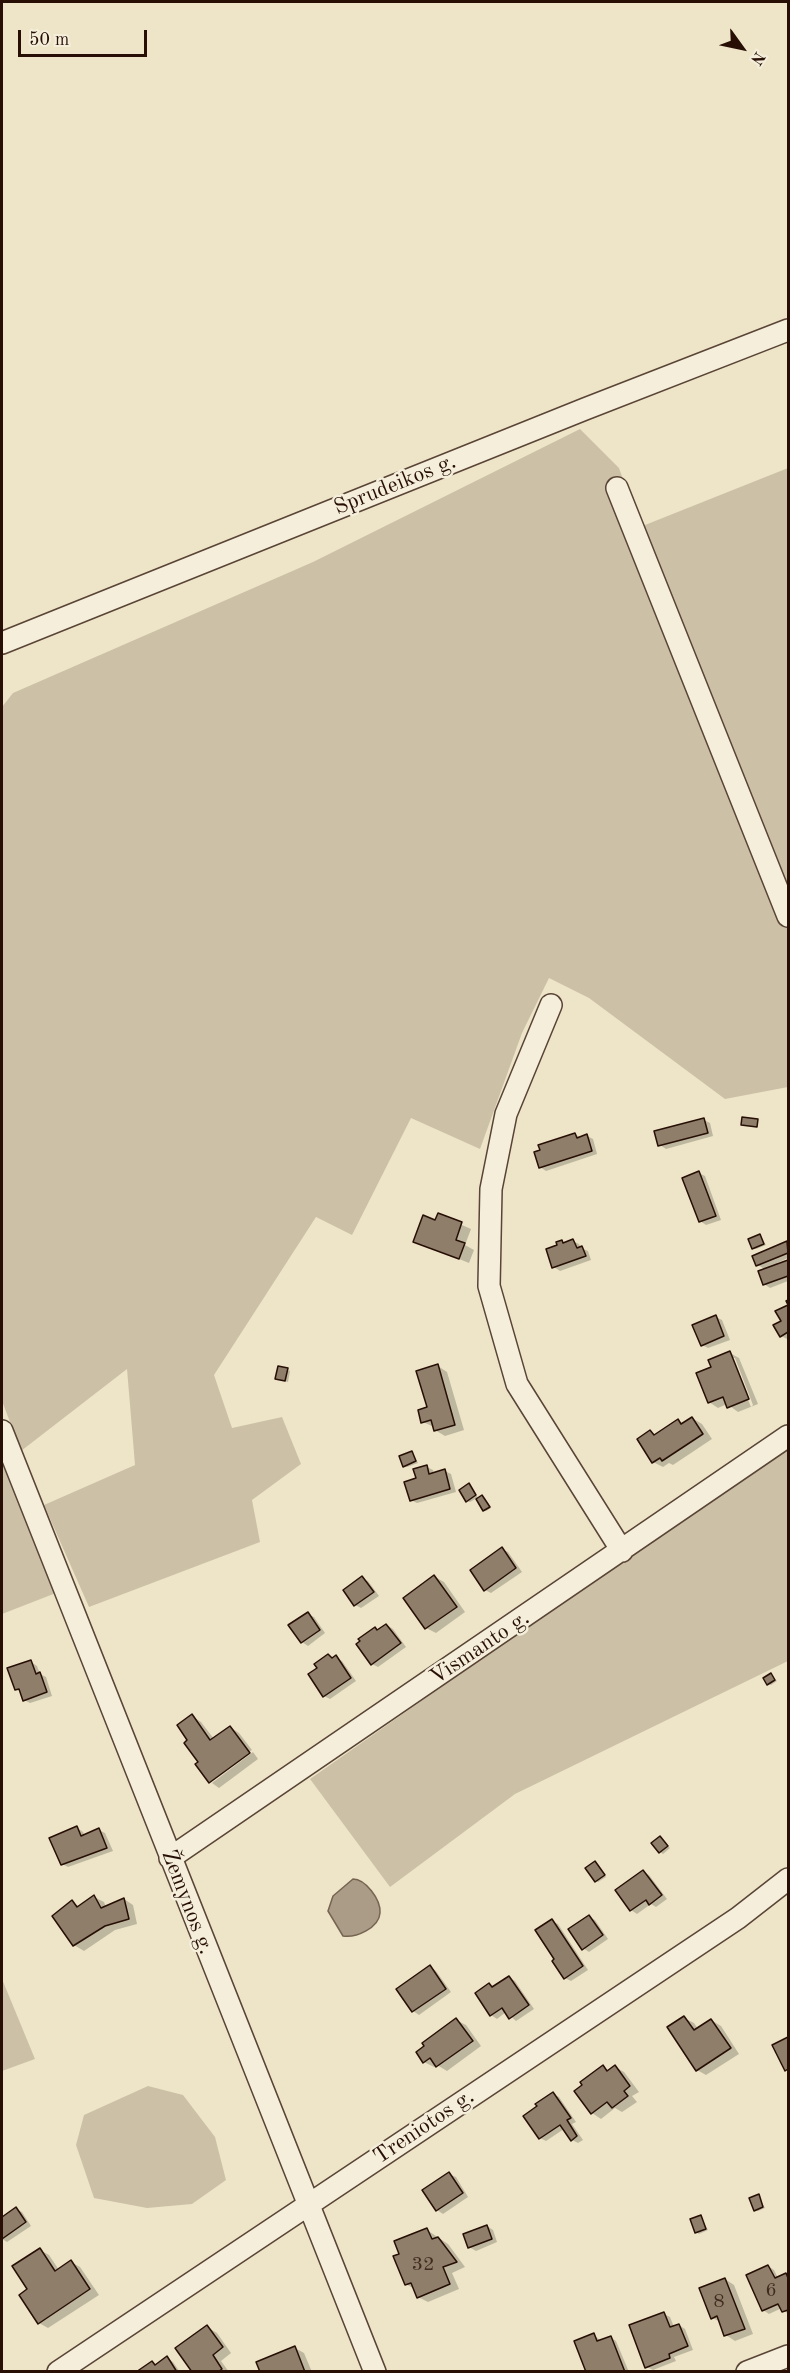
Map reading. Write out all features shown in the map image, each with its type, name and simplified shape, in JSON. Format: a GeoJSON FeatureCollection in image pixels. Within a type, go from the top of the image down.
{"type":"FeatureCollection","features":[{"type":"Feature","properties":{"kind":"street","name":"Sprudeikos g."},"geometry":{"type":"LineString","coordinates":[[2,643],[574,413],[789,330]]}},
{"type":"Feature","properties":{"kind":"street"},"geometry":{"type":"LineString","coordinates":[[617,488],[789,916]]}},
{"type":"Feature","properties":{"kind":"street"},"geometry":{"type":"LineString","coordinates":[[550,1005],[506,1114],[491,1189],[489,1286],[517,1384],[622,1551]]}},
{"type":"Feature","properties":{"kind":"street","name":"Žemynos g."},"geometry":{"type":"LineString","coordinates":[[2,1431],[375,2372]]}},
{"type":"Feature","properties":{"kind":"street","name":"Vismanto g."},"geometry":{"type":"LineString","coordinates":[[170,1858],[789,1436]]}},
{"type":"Feature","properties":{"kind":"street","name":"Treniotos g."},"geometry":{"type":"LineString","coordinates":[[58,2372],[738,1917],[789,1879]]}},
{"type":"Feature","properties":{"kind":"street"},"geometry":{"type":"LineString","coordinates":[[747,2372],[789,2356]]}},
{"type":"Feature","properties":{"kind":"shaded area"},"geometry":{"type":"Polygon","coordinates":[[[580,429],[619,468],[640,527],[788,468],[788,1087],[725,1099],[589,998],[549,978],[522,1033],[480,1149],[411,1118],[352,1235],[316,1217],[214,1375],[232,1428],[282,1417],[301,1464],[252,1500],[260,1542],[89,1607],[44,1505],[135,1465],[127,1369],[21,1451],[2,1401],[2,707],[13,693],[313,562],[580,429]]]}},
{"type":"Feature","properties":{"kind":"shaded area"},"geometry":{"type":"Polygon","coordinates":[[[788,1444],[788,1661],[515,1794],[390,1887],[310,1779],[788,1444]]]}},
{"type":"Feature","properties":{"kind":"shaded area"},"geometry":{"type":"Polygon","coordinates":[[[2,1460],[56,1593],[2,1614],[2,1460]]]}},
{"type":"Feature","properties":{"kind":"shaded area"},"geometry":{"type":"Polygon","coordinates":[[[353,1879],[362,1882],[375,1896],[380,1913],[376,1923],[366,1931],[343,1936],[328,1911],[333,1896],[353,1879]]]}},
{"type":"Feature","properties":{"kind":"shaded area"},"geometry":{"type":"Polygon","coordinates":[[[2,1979],[35,2059],[2,2071],[2,1979]]]}},
{"type":"Feature","properties":{"kind":"shaded area"},"geometry":{"type":"Polygon","coordinates":[[[148,2086],[183,2095],[215,2137],[226,2180],[192,2204],[147,2208],[94,2198],[76,2145],[84,2115],[148,2086]]]}},
{"type":"Feature","properties":{"kind":"building"},"geometry":{"type":"Polygon","coordinates":[[[742,1117],[758,1119],[757,1127],[741,1125],[742,1117]]]}},
{"type":"Feature","properties":{"kind":"building"},"geometry":{"type":"Polygon","coordinates":[[[704,1118],[708,1133],[658,1146],[654,1131],[704,1118]]]}},
{"type":"Feature","properties":{"kind":"building"},"geometry":{"type":"Polygon","coordinates":[[[575,1133],[577,1138],[587,1134],[592,1151],[539,1168],[534,1152],[540,1150],[538,1145],[575,1133]]]}},
{"type":"Feature","properties":{"kind":"building"},"geometry":{"type":"Polygon","coordinates":[[[699,1171],[716,1216],[699,1222],[682,1178],[699,1171]]]}},
{"type":"Feature","properties":{"kind":"building"},"geometry":{"type":"Polygon","coordinates":[[[438,1213],[462,1222],[456,1240],[465,1243],[459,1259],[413,1242],[423,1215],[435,1220],[438,1213]]]}},
{"type":"Feature","properties":{"kind":"building"},"geometry":{"type":"Polygon","coordinates":[[[760,1234],[764,1244],[752,1249],[748,1239],[760,1234]]]}},
{"type":"Feature","properties":{"kind":"building"},"geometry":{"type":"Polygon","coordinates":[[[573,1239],[577,1248],[582,1246],[586,1256],[552,1268],[546,1249],[557,1245],[556,1242],[562,1240],[563,1243],[573,1239]]]}},
{"type":"Feature","properties":{"kind":"building"},"geometry":{"type":"Polygon","coordinates":[[[787,1241],[788,1253],[756,1266],[752,1256],[787,1241]]]}},
{"type":"Feature","properties":{"kind":"building"},"geometry":{"type":"Polygon","coordinates":[[[788,1260],[788,1276],[763,1285],[758,1271],[788,1260]]]}},
{"type":"Feature","properties":{"kind":"building"},"geometry":{"type":"Polygon","coordinates":[[[788,1305],[788,1332],[780,1337],[773,1325],[781,1321],[775,1311],[788,1305]]]}},
{"type":"Feature","properties":{"kind":"building"},"geometry":{"type":"Polygon","coordinates":[[[716,1315],[724,1336],[701,1346],[692,1325],[716,1315]]]}},
{"type":"Feature","properties":{"kind":"building"},"geometry":{"type":"Polygon","coordinates":[[[730,1351],[749,1399],[727,1408],[723,1397],[708,1403],[696,1373],[711,1367],[708,1360],[730,1351]]]}},
{"type":"Feature","properties":{"kind":"building"},"geometry":{"type":"Polygon","coordinates":[[[438,1364],[455,1425],[434,1431],[431,1420],[421,1423],[418,1410],[427,1407],[416,1371],[438,1364]]]}},
{"type":"Feature","properties":{"kind":"building"},"geometry":{"type":"Polygon","coordinates":[[[278,1366],[288,1368],[285,1381],[275,1379],[278,1366]]]}},
{"type":"Feature","properties":{"kind":"building"},"geometry":{"type":"Polygon","coordinates":[[[692,1417],[703,1434],[662,1461],[660,1458],[652,1463],[637,1439],[650,1430],[654,1435],[678,1419],[681,1424],[692,1417]]]}},
{"type":"Feature","properties":{"kind":"building"},"geometry":{"type":"Polygon","coordinates":[[[412,1451],[416,1461],[403,1467],[399,1456],[412,1451]]]}},
{"type":"Feature","properties":{"kind":"building"},"geometry":{"type":"Polygon","coordinates":[[[427,1465],[429,1474],[445,1469],[450,1489],[410,1501],[404,1482],[416,1478],[413,1469],[427,1465]]]}},
{"type":"Feature","properties":{"kind":"building"},"geometry":{"type":"Polygon","coordinates":[[[469,1483],[476,1495],[466,1502],[459,1490],[469,1483]]]}},
{"type":"Feature","properties":{"kind":"building"},"geometry":{"type":"Polygon","coordinates":[[[482,1495],[490,1507],[483,1511],[476,1499],[482,1495]]]}},
{"type":"Feature","properties":{"kind":"building"},"geometry":{"type":"Polygon","coordinates":[[[502,1547],[516,1568],[484,1591],[470,1570],[502,1547]]]}},
{"type":"Feature","properties":{"kind":"building"},"geometry":{"type":"Polygon","coordinates":[[[434,1575],[457,1607],[425,1629],[403,1598],[434,1575]]]}},
{"type":"Feature","properties":{"kind":"building"},"geometry":{"type":"Polygon","coordinates":[[[362,1576],[374,1592],[354,1606],[343,1590],[362,1576]]]}},
{"type":"Feature","properties":{"kind":"building"},"geometry":{"type":"Polygon","coordinates":[[[308,1612],[320,1630],[301,1643],[288,1625],[308,1612]]]}},
{"type":"Feature","properties":{"kind":"building"},"geometry":{"type":"Polygon","coordinates":[[[386,1624],[401,1643],[371,1665],[356,1644],[360,1641],[358,1639],[375,1627],[377,1630],[386,1624]]]}},
{"type":"Feature","properties":{"kind":"building"},"geometry":{"type":"Polygon","coordinates":[[[328,1654],[332,1658],[336,1655],[351,1678],[323,1697],[308,1674],[317,1668],[314,1664],[328,1654]]]}},
{"type":"Feature","properties":{"kind":"building"},"geometry":{"type":"Polygon","coordinates":[[[31,1660],[36,1674],[40,1672],[47,1692],[23,1701],[19,1689],[15,1690],[7,1668],[31,1660]]]}},
{"type":"Feature","properties":{"kind":"building"},"geometry":{"type":"Polygon","coordinates":[[[771,1673],[775,1680],[767,1685],[763,1678],[771,1673]]]}},
{"type":"Feature","properties":{"kind":"building"},"geometry":{"type":"Polygon","coordinates":[[[192,1714],[210,1740],[230,1726],[250,1753],[209,1783],[195,1764],[198,1762],[184,1743],[187,1740],[177,1725],[192,1714]]]}},
{"type":"Feature","properties":{"kind":"building"},"geometry":{"type":"Polygon","coordinates":[[[77,1826],[81,1836],[99,1828],[107,1848],[61,1865],[49,1838],[77,1826]]]}},
{"type":"Feature","properties":{"kind":"building"},"geometry":{"type":"Polygon","coordinates":[[[660,1836],[668,1846],[659,1853],[651,1843],[660,1836]]]}},
{"type":"Feature","properties":{"kind":"building"},"geometry":{"type":"Polygon","coordinates":[[[595,1861],[605,1875],[595,1882],[585,1868],[595,1861]]]}},
{"type":"Feature","properties":{"kind":"building"},"geometry":{"type":"Polygon","coordinates":[[[643,1870],[662,1895],[649,1905],[646,1900],[630,1911],[615,1890],[643,1870]]]}},
{"type":"Feature","properties":{"kind":"building"},"geometry":{"type":"Polygon","coordinates":[[[94,1895],[101,1908],[124,1898],[129,1919],[105,1926],[73,1946],[52,1916],[72,1900],[77,1907],[94,1895]]]}},
{"type":"Feature","properties":{"kind":"building"},"geometry":{"type":"Polygon","coordinates":[[[589,1915],[603,1935],[582,1950],[568,1929],[589,1915]]]}},
{"type":"Feature","properties":{"kind":"building"},"geometry":{"type":"Polygon","coordinates":[[[552,1919],[583,1966],[564,1979],[535,1930],[552,1919]]]}},
{"type":"Feature","properties":{"kind":"building"},"geometry":{"type":"Polygon","coordinates":[[[430,1965],[446,1989],[412,2012],[396,1989],[430,1965]]]}},
{"type":"Feature","properties":{"kind":"building"},"geometry":{"type":"Polygon","coordinates":[[[509,1976],[529,2005],[509,2019],[502,2008],[490,2016],[475,1993],[489,1983],[492,1987],[509,1976]]]}},
{"type":"Feature","properties":{"kind":"building"},"geometry":{"type":"Polygon","coordinates":[[[684,2016],[694,2030],[711,2019],[731,2048],[696,2071],[667,2027],[684,2016]]]}},
{"type":"Feature","properties":{"kind":"building"},"geometry":{"type":"Polygon","coordinates":[[[456,2018],[473,2041],[436,2067],[430,2058],[423,2063],[416,2052],[424,2046],[422,2043],[456,2018]]]}},
{"type":"Feature","properties":{"kind":"building"},"geometry":{"type":"Polygon","coordinates":[[[788,2037],[788,2069],[785,2071],[772,2045],[788,2037]]]}},
{"type":"Feature","properties":{"kind":"building"},"geometry":{"type":"Polygon","coordinates":[[[603,2065],[607,2071],[615,2065],[630,2086],[624,2091],[628,2096],[612,2108],[607,2102],[591,2114],[574,2091],[582,2085],[580,2082],[603,2065]]]}},
{"type":"Feature","properties":{"kind":"building"},"geometry":{"type":"Polygon","coordinates":[[[553,2092],[571,2118],[567,2120],[577,2136],[571,2141],[560,2125],[539,2139],[523,2116],[537,2106],[535,2104],[553,2092]]]}},
{"type":"Feature","properties":{"kind":"building"},"geometry":{"type":"Polygon","coordinates":[[[449,2172],[463,2193],[436,2211],[422,2190],[449,2172]]]}},
{"type":"Feature","properties":{"kind":"building"},"geometry":{"type":"Polygon","coordinates":[[[759,2194],[763,2207],[754,2211],[749,2198],[759,2194]]]}},
{"type":"Feature","properties":{"kind":"building"},"geometry":{"type":"Polygon","coordinates":[[[16,2207],[26,2222],[2,2239],[2,2217],[16,2207]]]}},
{"type":"Feature","properties":{"kind":"building"},"geometry":{"type":"Polygon","coordinates":[[[701,2215],[706,2229],[695,2233],[690,2219],[701,2215]]]}},
{"type":"Feature","properties":{"kind":"building"},"geometry":{"type":"Polygon","coordinates":[[[487,2225],[492,2239],[468,2248],[463,2234],[487,2225]]]}},
{"type":"Feature","properties":{"kind":"building"},"geometry":{"type":"Polygon","coordinates":[[[427,2228],[432,2239],[438,2237],[457,2262],[443,2267],[450,2284],[417,2298],[411,2283],[405,2285],[393,2256],[399,2254],[394,2241],[427,2228]]]}},
{"type":"Feature","properties":{"kind":"building"},"geometry":{"type":"Polygon","coordinates":[[[40,2248],[55,2271],[71,2260],[90,2289],[38,2324],[19,2295],[27,2289],[12,2266],[40,2248]]]}},
{"type":"Feature","properties":{"kind":"building"},"geometry":{"type":"Polygon","coordinates":[[[768,2265],[775,2278],[786,2273],[788,2310],[782,2312],[778,2304],[762,2311],[746,2275],[768,2265]]]}},
{"type":"Feature","properties":{"kind":"building"},"geometry":{"type":"Polygon","coordinates":[[[725,2278],[745,2329],[724,2336],[717,2316],[711,2319],[699,2288],[725,2278]]]}},
{"type":"Feature","properties":{"kind":"building"},"geometry":{"type":"Polygon","coordinates":[[[664,2312],[670,2327],[679,2324],[688,2346],[669,2354],[670,2358],[645,2368],[629,2325],[664,2312]]]}},
{"type":"Feature","properties":{"kind":"building"},"geometry":{"type":"Polygon","coordinates":[[[207,2325],[223,2347],[213,2355],[222,2369],[218,2372],[192,2372],[175,2348],[207,2325]]]}},
{"type":"Feature","properties":{"kind":"building"},"geometry":{"type":"Polygon","coordinates":[[[594,2333],[597,2341],[611,2336],[625,2372],[586,2372],[574,2341],[594,2333]]]}},
{"type":"Feature","properties":{"kind":"building"},"geometry":{"type":"Polygon","coordinates":[[[295,2346],[305,2372],[260,2372],[256,2362],[295,2346]]]}},
{"type":"Feature","properties":{"kind":"building"},"geometry":{"type":"Polygon","coordinates":[[[167,2356],[177,2372],[136,2372],[152,2361],[155,2365],[167,2356]]]}}]}
